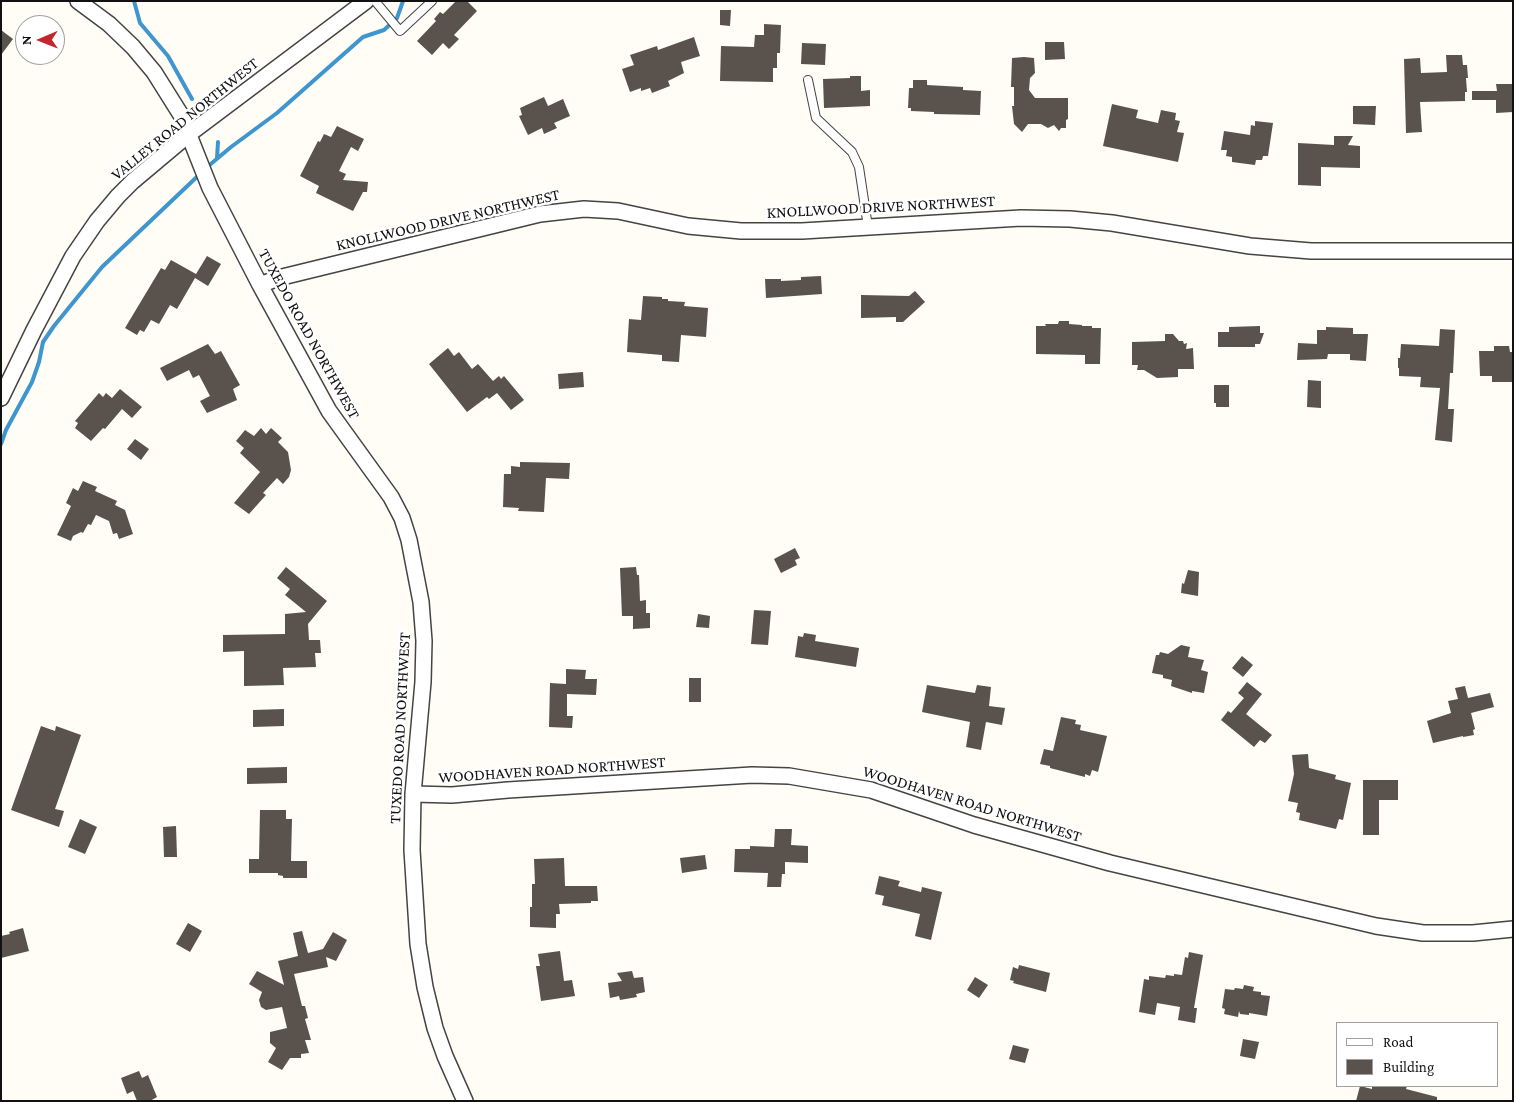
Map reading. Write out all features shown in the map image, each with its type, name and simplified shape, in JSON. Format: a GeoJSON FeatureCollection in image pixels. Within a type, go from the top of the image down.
{"type":"FeatureCollection","features":[{"type":"Feature","properties":{"kind":"street","name":"TUXEDO ROAD NORTHWEST"},"geometry":{"type":"LineString","coordinates":[[78,1],[109,24],[133,46],[154,72],[181,115],[210,188],[260,285],[329,411],[391,498],[402,518],[409,540],[421,602],[424,641],[423,682],[413,794],[412,850],[418,944],[424,987],[435,1028],[465,1101]]}},
{"type":"Feature","properties":{"kind":"street","name":"VALLEY ROAD NORTHWEST"},"geometry":{"type":"LineString","coordinates":[[1,398],[34,330],[69,265],[97,221],[133,181],[189,134],[366,1]]}},
{"type":"Feature","properties":{"kind":"street","name":"KNOLLWOOD DRIVE NORTHWEST"},"geometry":{"type":"LineString","coordinates":[[260,285],[278,278],[562,210],[584,209],[618,211],[688,226],[741,231],[802,231],[1021,218],[1070,218],[1112,223],[1250,246],[1311,251],[1513,251]]}},
{"type":"Feature","properties":{"kind":"street","name":"WOODHAVEN ROAD NORTHWEST"},"geometry":{"type":"LineString","coordinates":[[413,794],[452,795],[752,775],[789,776],[871,790],[974,825],[1110,863],[1376,926],[1423,933],[1513,929]]}},
{"type":"Feature","properties":{"kind":"lane"},"geometry":{"type":"LineString","coordinates":[[375,1],[400,31],[432,1]]}},
{"type":"Feature","properties":{"kind":"lane"},"geometry":{"type":"LineString","coordinates":[[808,80],[816,118],[852,152],[859,167],[868,227]]}},
{"type":"Feature","properties":{"kind":"building"},"geometry":{"type":"Polygon","coordinates":[[[456,1],[467,1],[477,11],[454,35],[459,39],[449,49],[443,43],[432,55],[417,41],[436,21],[434,19],[440,12],[443,14],[456,1]]]}},
{"type":"Feature","properties":{"kind":"building"},"geometry":{"type":"Polygon","coordinates":[[[720,10],[731,10],[730,26],[720,25],[720,10]]]}},
{"type":"Feature","properties":{"kind":"building"},"geometry":{"type":"Polygon","coordinates":[[[764,24],[781,25],[780,53],[777,53],[777,68],[773,68],[773,82],[720,81],[721,46],[754,47],[755,35],[764,35],[764,24]]]}},
{"type":"Feature","properties":{"kind":"building"},"geometry":{"type":"Polygon","coordinates":[[[1,30],[13,39],[1,55],[1,30]]]}},
{"type":"Feature","properties":{"kind":"building"},"geometry":{"type":"Polygon","coordinates":[[[694,37],[700,56],[681,62],[684,73],[668,81],[670,86],[652,93],[650,88],[641,91],[641,88],[630,92],[622,69],[634,65],[630,55],[657,46],[658,50],[694,37]]]}},
{"type":"Feature","properties":{"kind":"building"},"geometry":{"type":"Polygon","coordinates":[[[1045,42],[1064,42],[1065,59],[1045,60],[1045,42]]]}},
{"type":"Feature","properties":{"kind":"building"},"geometry":{"type":"Polygon","coordinates":[[[802,43],[826,44],[825,65],[801,64],[802,43]]]}},
{"type":"Feature","properties":{"kind":"building"},"geometry":{"type":"Polygon","coordinates":[[[1446,55],[1462,55],[1463,65],[1467,65],[1468,78],[1466,78],[1467,92],[1465,92],[1465,101],[1420,102],[1422,132],[1406,133],[1404,59],[1420,58],[1421,73],[1447,72],[1446,55]]]}},
{"type":"Feature","properties":{"kind":"building"},"geometry":{"type":"Polygon","coordinates":[[[1012,58],[1034,58],[1035,73],[1030,78],[1029,90],[1035,98],[1068,98],[1066,128],[1061,128],[1059,131],[1054,125],[1048,128],[1041,124],[1028,124],[1022,132],[1014,124],[1012,106],[1014,106],[1014,87],[1011,87],[1012,58]]]}},
{"type":"Feature","properties":{"kind":"building"},"geometry":{"type":"Polygon","coordinates":[[[850,76],[861,76],[861,91],[870,90],[870,106],[824,108],[823,79],[850,78],[850,76]]]}},
{"type":"Feature","properties":{"kind":"building"},"geometry":{"type":"Polygon","coordinates":[[[913,80],[927,80],[927,85],[963,87],[963,90],[981,91],[980,115],[934,114],[934,112],[911,111],[911,108],[908,108],[909,88],[913,88],[913,80]]]}},
{"type":"Feature","properties":{"kind":"building"},"geometry":{"type":"Polygon","coordinates":[[[1496,84],[1513,84],[1513,112],[1496,113],[1496,100],[1472,100],[1472,91],[1497,91],[1496,84]]]}},
{"type":"Feature","properties":{"kind":"building"},"geometry":{"type":"Polygon","coordinates":[[[544,97],[548,106],[563,99],[570,116],[554,123],[557,128],[544,134],[542,128],[528,135],[519,116],[522,115],[520,108],[544,97]]]}},
{"type":"Feature","properties":{"kind":"building"},"geometry":{"type":"Polygon","coordinates":[[[1112,104],[1138,110],[1136,118],[1158,123],[1161,110],[1176,113],[1175,120],[1180,121],[1177,132],[1184,133],[1178,162],[1103,146],[1112,104]]]}},
{"type":"Feature","properties":{"kind":"building"},"geometry":{"type":"Polygon","coordinates":[[[1353,106],[1376,106],[1375,125],[1353,124],[1353,106]]]}},
{"type":"Feature","properties":{"kind":"building"},"geometry":{"type":"Polygon","coordinates":[[[1255,121],[1273,123],[1268,156],[1263,156],[1262,160],[1256,160],[1255,165],[1232,162],[1232,157],[1226,156],[1227,150],[1221,150],[1224,131],[1250,135],[1251,125],[1255,126],[1255,121]]]}},
{"type":"Feature","properties":{"kind":"building"},"geometry":{"type":"Polygon","coordinates":[[[337,126],[364,139],[358,151],[351,147],[339,171],[346,174],[343,180],[368,182],[367,192],[363,192],[353,211],[316,193],[319,186],[300,176],[318,141],[320,142],[324,134],[331,137],[337,126]]]}},
{"type":"Feature","properties":{"kind":"building"},"geometry":{"type":"Polygon","coordinates":[[[1334,136],[1353,136],[1348,145],[1360,146],[1360,168],[1321,167],[1321,186],[1298,185],[1298,143],[1334,145],[1334,136]]]}},
{"type":"Feature","properties":{"kind":"building"},"geometry":{"type":"Polygon","coordinates":[[[207,256],[221,264],[208,286],[195,278],[177,309],[170,305],[159,324],[151,320],[144,332],[140,330],[137,335],[125,328],[161,268],[165,270],[171,260],[196,274],[207,256]]]}},
{"type":"Feature","properties":{"kind":"building"},"geometry":{"type":"Polygon","coordinates":[[[821,276],[822,294],[766,298],[765,279],[781,279],[781,281],[801,280],[801,277],[821,276]]]}},
{"type":"Feature","properties":{"kind":"building"},"geometry":{"type":"Polygon","coordinates":[[[915,291],[925,302],[903,322],[896,322],[896,317],[861,318],[861,295],[909,296],[915,291]]]}},
{"type":"Feature","properties":{"kind":"building"},"geometry":{"type":"Polygon","coordinates":[[[643,296],[662,297],[662,299],[668,299],[668,301],[685,302],[684,306],[708,308],[706,337],[681,335],[679,362],[662,361],[662,355],[627,352],[629,319],[641,320],[643,296]]]}},
{"type":"Feature","properties":{"kind":"building"},"geometry":{"type":"Polygon","coordinates":[[[1059,321],[1069,321],[1069,324],[1101,328],[1100,364],[1085,364],[1085,355],[1036,354],[1036,326],[1058,324],[1059,321]]]}},
{"type":"Feature","properties":{"kind":"building"},"geometry":{"type":"Polygon","coordinates":[[[1260,326],[1260,333],[1264,333],[1260,344],[1255,344],[1255,347],[1218,347],[1218,332],[1229,332],[1229,327],[1260,326]]]}},
{"type":"Feature","properties":{"kind":"building"},"geometry":{"type":"Polygon","coordinates":[[[1326,327],[1353,328],[1353,334],[1368,334],[1366,361],[1350,360],[1350,354],[1328,354],[1327,359],[1297,360],[1298,343],[1317,344],[1317,330],[1326,330],[1326,327]]]}},
{"type":"Feature","properties":{"kind":"building"},"geometry":{"type":"Polygon","coordinates":[[[1440,329],[1455,330],[1453,373],[1450,373],[1448,409],[1454,409],[1452,442],[1435,440],[1440,388],[1420,387],[1421,377],[1399,376],[1398,368],[1401,344],[1439,346],[1440,329]]]}},
{"type":"Feature","properties":{"kind":"building"},"geometry":{"type":"Polygon","coordinates":[[[1165,334],[1173,334],[1179,341],[1183,341],[1184,344],[1187,343],[1186,349],[1193,348],[1194,369],[1178,369],[1178,377],[1157,378],[1144,370],[1137,370],[1138,365],[1132,365],[1132,342],[1165,341],[1165,334]]]}},
{"type":"Feature","properties":{"kind":"building"},"geometry":{"type":"Polygon","coordinates":[[[208,344],[215,354],[221,351],[240,385],[233,389],[237,400],[207,413],[200,401],[210,396],[199,375],[193,378],[189,370],[167,381],[160,368],[208,344]]]}},
{"type":"Feature","properties":{"kind":"building"},"geometry":{"type":"Polygon","coordinates":[[[1494,346],[1509,346],[1510,352],[1513,352],[1513,382],[1492,382],[1492,376],[1480,376],[1479,351],[1494,351],[1494,346]]]}},
{"type":"Feature","properties":{"kind":"building"},"geometry":{"type":"Polygon","coordinates":[[[448,348],[454,356],[459,352],[472,369],[478,364],[493,381],[499,376],[501,379],[504,376],[524,400],[511,410],[497,393],[489,399],[487,397],[467,412],[429,364],[448,348]]]}},
{"type":"Feature","properties":{"kind":"building"},"geometry":{"type":"Polygon","coordinates":[[[583,372],[584,387],[559,389],[558,374],[583,372]]]}},
{"type":"Feature","properties":{"kind":"building"},"geometry":{"type":"Polygon","coordinates":[[[1308,380],[1321,381],[1321,408],[1307,407],[1308,380]]]}},
{"type":"Feature","properties":{"kind":"building"},"geometry":{"type":"Polygon","coordinates":[[[1214,385],[1229,385],[1229,407],[1216,407],[1216,403],[1214,403],[1214,385]]]}},
{"type":"Feature","properties":{"kind":"building"},"geometry":{"type":"Polygon","coordinates":[[[120,389],[142,407],[132,418],[122,409],[105,429],[103,428],[91,441],[75,428],[78,423],[75,421],[99,393],[103,397],[106,393],[112,398],[120,389]]]}},
{"type":"Feature","properties":{"kind":"building"},"geometry":{"type":"Polygon","coordinates":[[[261,428],[266,434],[271,428],[282,438],[278,442],[288,452],[291,470],[289,477],[283,484],[277,478],[263,493],[266,495],[249,514],[234,503],[260,472],[240,453],[244,448],[236,441],[245,430],[254,436],[261,428]]]}},
{"type":"Feature","properties":{"kind":"building"},"geometry":{"type":"Polygon","coordinates":[[[135,439],[149,449],[141,460],[127,449],[135,439]]]}},
{"type":"Feature","properties":{"kind":"building"},"geometry":{"type":"Polygon","coordinates":[[[520,462],[570,463],[569,479],[546,478],[544,512],[518,511],[519,508],[503,507],[504,474],[511,474],[511,466],[520,467],[520,462]]]}},
{"type":"Feature","properties":{"kind":"building"},"geometry":{"type":"Polygon","coordinates":[[[83,481],[97,487],[95,491],[117,501],[115,505],[125,510],[133,534],[119,539],[117,533],[113,534],[109,521],[96,515],[91,525],[88,524],[83,533],[81,532],[73,536],[71,541],[57,535],[71,506],[66,503],[73,488],[78,491],[83,481]]]}},
{"type":"Feature","properties":{"kind":"building"},"geometry":{"type":"Polygon","coordinates":[[[795,548],[800,558],[795,560],[797,565],[781,573],[774,559],[795,548]]]}},
{"type":"Feature","properties":{"kind":"building"},"geometry":{"type":"Polygon","coordinates":[[[286,567],[327,601],[308,624],[309,640],[320,640],[321,653],[315,653],[316,667],[283,668],[284,685],[244,686],[244,651],[223,652],[223,635],[285,634],[285,614],[306,612],[285,595],[290,589],[277,578],[286,567]]]}},
{"type":"Feature","properties":{"kind":"building"},"geometry":{"type":"Polygon","coordinates":[[[636,567],[637,575],[639,575],[640,601],[646,600],[646,613],[650,613],[650,628],[633,629],[633,616],[622,616],[620,568],[636,567]]]}},
{"type":"Feature","properties":{"kind":"building"},"geometry":{"type":"Polygon","coordinates":[[[1188,570],[1199,572],[1198,596],[1181,593],[1182,583],[1184,584],[1188,570]]]}},
{"type":"Feature","properties":{"kind":"building"},"geometry":{"type":"Polygon","coordinates":[[[754,610],[771,611],[768,645],[751,644],[754,610]]]}},
{"type":"Feature","properties":{"kind":"building"},"geometry":{"type":"Polygon","coordinates":[[[698,614],[710,616],[709,628],[696,627],[698,614]]]}},
{"type":"Feature","properties":{"kind":"building"},"geometry":{"type":"Polygon","coordinates":[[[804,633],[816,635],[815,641],[859,648],[856,667],[795,657],[798,636],[803,637],[804,633]]]}},
{"type":"Feature","properties":{"kind":"building"},"geometry":{"type":"Polygon","coordinates":[[[1181,645],[1190,647],[1188,657],[1204,660],[1201,670],[1208,672],[1204,693],[1192,691],[1192,693],[1171,686],[1172,680],[1163,678],[1163,675],[1152,673],[1156,655],[1159,655],[1160,652],[1168,654],[1181,645]]]}},
{"type":"Feature","properties":{"kind":"building"},"geometry":{"type":"Polygon","coordinates":[[[1242,656],[1253,665],[1243,677],[1232,668],[1242,656]]]}},
{"type":"Feature","properties":{"kind":"building"},"geometry":{"type":"Polygon","coordinates":[[[566,669],[586,670],[585,679],[597,679],[596,695],[567,694],[567,716],[573,716],[572,728],[549,727],[550,683],[566,684],[566,669]]]}},
{"type":"Feature","properties":{"kind":"building"},"geometry":{"type":"Polygon","coordinates":[[[689,678],[701,678],[701,702],[689,702],[689,678]]]}},
{"type":"Feature","properties":{"kind":"building"},"geometry":{"type":"Polygon","coordinates":[[[1247,682],[1262,694],[1246,714],[1272,735],[1265,743],[1260,740],[1254,747],[1221,720],[1228,711],[1231,713],[1244,698],[1238,693],[1247,682]]]}},
{"type":"Feature","properties":{"kind":"building"},"geometry":{"type":"Polygon","coordinates":[[[927,685],[975,693],[977,685],[991,687],[989,706],[1005,708],[1002,725],[986,722],[981,750],[966,747],[970,722],[922,712],[927,685]]]}},
{"type":"Feature","properties":{"kind":"building"},"geometry":{"type":"Polygon","coordinates":[[[1465,686],[1468,698],[1490,693],[1494,707],[1471,713],[1475,729],[1473,730],[1474,735],[1433,743],[1427,721],[1451,713],[1448,701],[1458,699],[1455,688],[1465,686]]]}},
{"type":"Feature","properties":{"kind":"building"},"geometry":{"type":"Polygon","coordinates":[[[284,709],[284,726],[253,727],[253,710],[284,709]]]}},
{"type":"Feature","properties":{"kind":"building"},"geometry":{"type":"Polygon","coordinates":[[[1061,717],[1076,720],[1075,724],[1081,725],[1080,730],[1107,736],[1098,772],[1092,770],[1090,776],[1085,774],[1085,777],[1040,764],[1044,749],[1053,751],[1061,717]]]}},
{"type":"Feature","properties":{"kind":"building"},"geometry":{"type":"Polygon","coordinates":[[[41,726],[55,731],[56,726],[81,735],[55,809],[64,811],[59,827],[11,810],[41,726]]]}},
{"type":"Feature","properties":{"kind":"building"},"geometry":{"type":"Polygon","coordinates":[[[1308,754],[1309,768],[1336,775],[1335,779],[1351,783],[1343,820],[1339,819],[1336,829],[1299,820],[1300,813],[1296,812],[1298,803],[1288,801],[1294,774],[1292,755],[1308,754]]]}},
{"type":"Feature","properties":{"kind":"building"},"geometry":{"type":"Polygon","coordinates":[[[287,767],[287,783],[247,784],[247,768],[287,767]]]}},
{"type":"Feature","properties":{"kind":"building"},"geometry":{"type":"Polygon","coordinates":[[[1363,780],[1398,780],[1398,800],[1379,800],[1379,835],[1363,835],[1363,780]]]}},
{"type":"Feature","properties":{"kind":"building"},"geometry":{"type":"Polygon","coordinates":[[[260,810],[286,810],[286,819],[292,819],[291,861],[307,861],[307,878],[283,878],[278,873],[249,873],[249,859],[259,859],[260,810]]]}},
{"type":"Feature","properties":{"kind":"building"},"geometry":{"type":"Polygon","coordinates":[[[80,819],[97,827],[85,854],[68,847],[80,819]]]}},
{"type":"Feature","properties":{"kind":"building"},"geometry":{"type":"Polygon","coordinates":[[[176,826],[177,857],[164,857],[163,827],[176,826]]]}},
{"type":"Feature","properties":{"kind":"building"},"geometry":{"type":"Polygon","coordinates":[[[775,829],[792,829],[791,845],[808,846],[808,863],[785,862],[785,874],[782,874],[781,887],[767,887],[768,873],[734,872],[735,849],[750,849],[750,846],[774,847],[775,829]]]}},
{"type":"Feature","properties":{"kind":"building"},"geometry":{"type":"Polygon","coordinates":[[[705,855],[707,869],[682,873],[680,858],[705,855]]]}},
{"type":"Feature","properties":{"kind":"building"},"geometry":{"type":"Polygon","coordinates":[[[564,858],[565,886],[597,886],[598,901],[559,904],[560,914],[556,914],[556,928],[530,927],[532,884],[535,884],[534,859],[564,858]]]}},
{"type":"Feature","properties":{"kind":"building"},"geometry":{"type":"Polygon","coordinates":[[[879,876],[900,881],[898,886],[921,892],[922,887],[942,892],[931,940],[915,936],[920,914],[882,905],[884,896],[875,894],[879,876]]]}},
{"type":"Feature","properties":{"kind":"building"},"geometry":{"type":"Polygon","coordinates":[[[188,923],[202,931],[190,952],[176,944],[188,923]]]}},
{"type":"Feature","properties":{"kind":"building"},"geometry":{"type":"Polygon","coordinates":[[[23,928],[29,951],[1,958],[1,936],[23,928]]]}},
{"type":"Feature","properties":{"kind":"building"},"geometry":{"type":"Polygon","coordinates":[[[302,931],[308,953],[323,949],[333,932],[347,940],[336,961],[326,957],[328,967],[294,974],[302,1006],[305,1006],[308,1018],[305,1019],[311,1040],[305,1040],[309,1053],[301,1054],[301,1058],[290,1058],[282,1070],[268,1062],[276,1048],[270,1043],[270,1032],[287,1028],[282,1007],[266,1010],[261,1007],[259,1000],[262,992],[249,984],[257,971],[284,985],[278,961],[298,956],[293,933],[302,931]]]}},
{"type":"Feature","properties":{"kind":"building"},"geometry":{"type":"Polygon","coordinates":[[[560,951],[564,981],[572,980],[575,996],[541,1001],[536,966],[540,966],[538,954],[560,951]]]}},
{"type":"Feature","properties":{"kind":"building"},"geometry":{"type":"Polygon","coordinates":[[[1189,952],[1203,955],[1194,1008],[1197,1008],[1195,1023],[1178,1020],[1180,1007],[1157,1003],[1155,1015],[1139,1012],[1144,979],[1149,980],[1149,976],[1165,978],[1166,975],[1182,975],[1185,957],[1188,958],[1189,952]]]}},
{"type":"Feature","properties":{"kind":"building"},"geometry":{"type":"Polygon","coordinates":[[[1019,965],[1050,973],[1046,992],[1013,983],[1014,981],[1010,980],[1013,967],[1018,969],[1019,965]]]}},
{"type":"Feature","properties":{"kind":"building"},"geometry":{"type":"Polygon","coordinates":[[[632,971],[634,978],[643,977],[645,992],[636,994],[637,997],[620,1000],[619,996],[610,998],[608,983],[622,981],[617,973],[632,971]]]}},
{"type":"Feature","properties":{"kind":"building"},"geometry":{"type":"Polygon","coordinates":[[[975,977],[988,985],[979,998],[967,990],[975,977]]]}},
{"type":"Feature","properties":{"kind":"building"},"geometry":{"type":"Polygon","coordinates":[[[1244,985],[1254,987],[1253,991],[1261,992],[1261,995],[1270,996],[1267,1016],[1249,1013],[1249,1015],[1240,1014],[1239,1011],[1238,1017],[1224,1014],[1225,1009],[1222,1008],[1225,989],[1243,989],[1244,985]]]}},
{"type":"Feature","properties":{"kind":"building"},"geometry":{"type":"Polygon","coordinates":[[[1243,1039],[1259,1042],[1255,1059],[1240,1056],[1243,1039]]]}},
{"type":"Feature","properties":{"kind":"building"},"geometry":{"type":"Polygon","coordinates":[[[1013,1045],[1029,1049],[1025,1063],[1009,1059],[1013,1045]]]}},
{"type":"Feature","properties":{"kind":"building"},"geometry":{"type":"Polygon","coordinates":[[[139,1071],[142,1078],[148,1075],[157,1097],[150,1101],[137,1101],[133,1091],[127,1094],[121,1078],[139,1071]]]}},
{"type":"Feature","properties":{"kind":"building"},"geometry":{"type":"Polygon","coordinates":[[[1360,1087],[1372,1089],[1372,1087],[1407,1087],[1406,1089],[1437,1097],[1437,1101],[1356,1101],[1360,1087]]]}},
{"type":"Feature","properties":{"kind":"waterway"},"geometry":{"type":"LineString","coordinates":[[134,1],[140,23],[168,56],[192,99]]}},
{"type":"Feature","properties":{"kind":"waterway"},"geometry":{"type":"LineString","coordinates":[[206,168],[277,113],[363,37],[384,30],[397,18],[403,1]]}},
{"type":"Feature","properties":{"kind":"waterway"},"geometry":{"type":"LineString","coordinates":[[217,158],[218,142]]}},
{"type":"Feature","properties":{"kind":"waterway"},"geometry":{"type":"LineString","coordinates":[[1,444],[6,430],[32,382],[43,342],[54,326],[102,267],[201,173]]}}]}
